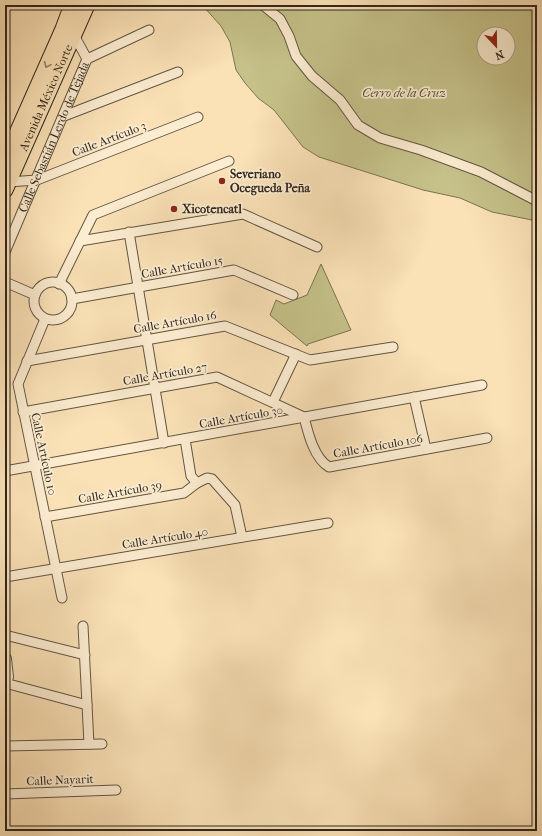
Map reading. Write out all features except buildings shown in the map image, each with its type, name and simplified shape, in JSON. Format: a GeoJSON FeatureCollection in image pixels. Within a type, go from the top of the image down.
{"type":"FeatureCollection","features":[{"type":"Feature","properties":{"kind":"main road","name":"Avenida México Norte"},"geometry":{"type":"LineString","coordinates":[[6,184],[69,32],[72,5]]}},
{"type":"Feature","properties":{"kind":"main road","name":"Avenida México Norte"},"geometry":{"type":"LineString","coordinates":[[5,160],[69,32],[87,5]]}},
{"type":"Feature","properties":{"kind":"street"},"geometry":{"type":"LineString","coordinates":[[263,5],[280,19],[289,36],[296,56],[308,71],[340,100],[358,125],[380,138],[421,150],[481,172],[537,201]]}},
{"type":"Feature","properties":{"kind":"street"},"geometry":{"type":"LineString","coordinates":[[87,59],[149,30]]}},
{"type":"Feature","properties":{"kind":"street","name":"Calle Sebastián Lerdo de Tejada"},"geometry":{"type":"LineString","coordinates":[[5,252],[87,59],[69,32]]}},
{"type":"Feature","properties":{"kind":"street"},"geometry":{"type":"LineString","coordinates":[[64,116],[178,72]]}},
{"type":"Feature","properties":{"kind":"street","name":"Calle Artículo 3"},"geometry":{"type":"LineString","coordinates":[[6,184],[36,180],[198,117]]}},
{"type":"Feature","properties":{"kind":"street"},"geometry":{"type":"LineString","coordinates":[[59,284],[93,215],[229,161]]}},
{"type":"Feature","properties":{"kind":"street"},"geometry":{"type":"LineString","coordinates":[[80,241],[243,214],[317,247]]}},
{"type":"Feature","properties":{"kind":"street"},"geometry":{"type":"LineString","coordinates":[[129,232],[164,443]]}},
{"type":"Feature","properties":{"kind":"street","name":"Calle Artículo 15"},"geometry":{"type":"LineString","coordinates":[[72,299],[234,270],[293,295]]}},
{"type":"Feature","properties":{"kind":"street"},"geometry":{"type":"LineString","coordinates":[[5,282],[35,295]]}},
{"type":"Feature","properties":{"kind":"street"},"geometry":{"type":"LineString","coordinates":[[45,284],[59,284],[67,289],[72,299],[69,312],[58,319],[45,319],[40,316],[34,306],[35,295],[45,284]]}},
{"type":"Feature","properties":{"kind":"street","name":"Calle Artículo 10"},"geometry":{"type":"LineString","coordinates":[[45,319],[18,384],[62,598]]}},
{"type":"Feature","properties":{"kind":"street","name":"Calle Artículo 16"},"geometry":{"type":"LineString","coordinates":[[27,361],[225,326],[310,360],[393,347]]}},
{"type":"Feature","properties":{"kind":"street"},"geometry":{"type":"LineString","coordinates":[[273,402],[296,354]]}},
{"type":"Feature","properties":{"kind":"street","name":"Calle Artículo 27"},"geometry":{"type":"LineString","coordinates":[[23,412],[217,377],[304,417]]}},
{"type":"Feature","properties":{"kind":"street","name":"Calle Artículo 30"},"geometry":{"type":"LineString","coordinates":[[5,471],[482,385]]}},
{"type":"Feature","properties":{"kind":"street"},"geometry":{"type":"LineString","coordinates":[[414,397],[426,449]]}},
{"type":"Feature","properties":{"kind":"street","name":"Calle Artículo 106"},"geometry":{"type":"LineString","coordinates":[[304,417],[310,439],[322,463],[329,467],[487,438]]}},
{"type":"Feature","properties":{"kind":"street"},"geometry":{"type":"LineString","coordinates":[[185,439],[191,476],[197,483],[207,478],[212,479],[234,505],[242,537]]}},
{"type":"Feature","properties":{"kind":"street","name":"Calle Artículo 39"},"geometry":{"type":"LineString","coordinates":[[45,517],[184,493],[197,483]]}},
{"type":"Feature","properties":{"kind":"street","name":"Calle Artículo 40"},"geometry":{"type":"LineString","coordinates":[[5,577],[328,523]]}},
{"type":"Feature","properties":{"kind":"street"},"geometry":{"type":"LineString","coordinates":[[83,626],[89,744]]}},
{"type":"Feature","properties":{"kind":"street"},"geometry":{"type":"LineString","coordinates":[[5,635],[85,655]]}},
{"type":"Feature","properties":{"kind":"street"},"geometry":{"type":"LineString","coordinates":[[5,658],[7,677],[5,683],[87,705]]}},
{"type":"Feature","properties":{"kind":"street"},"geometry":{"type":"LineString","coordinates":[[5,746],[102,744]]}},
{"type":"Feature","properties":{"kind":"street","name":"Calle Nayarit"},"geometry":{"type":"LineString","coordinates":[[5,794],[116,790]]}},
{"type":"Feature","properties":{"kind":"green space","name":"Cerro de la Cruz"},"geometry":{"type":"Polygon","coordinates":[[[202,5],[537,5],[537,221],[492,212],[460,198],[423,190],[319,157],[303,147],[274,110],[258,98],[245,83],[236,70],[230,42],[221,26],[202,5]]]}},
{"type":"Feature","properties":{"kind":"green space"},"geometry":{"type":"Polygon","coordinates":[[[321,264],[351,330],[308,344],[307,346],[270,315],[276,300],[284,304],[307,295],[321,264]]]}},
{"type":"Feature","properties":{"kind":"place","name":"Severiano Ocegueda Peña"},"geometry":{"type":"Point","coordinates":[222,181]}},
{"type":"Feature","properties":{"kind":"place","name":"Xicotencatl"},"geometry":{"type":"Point","coordinates":[174,209]}}]}
